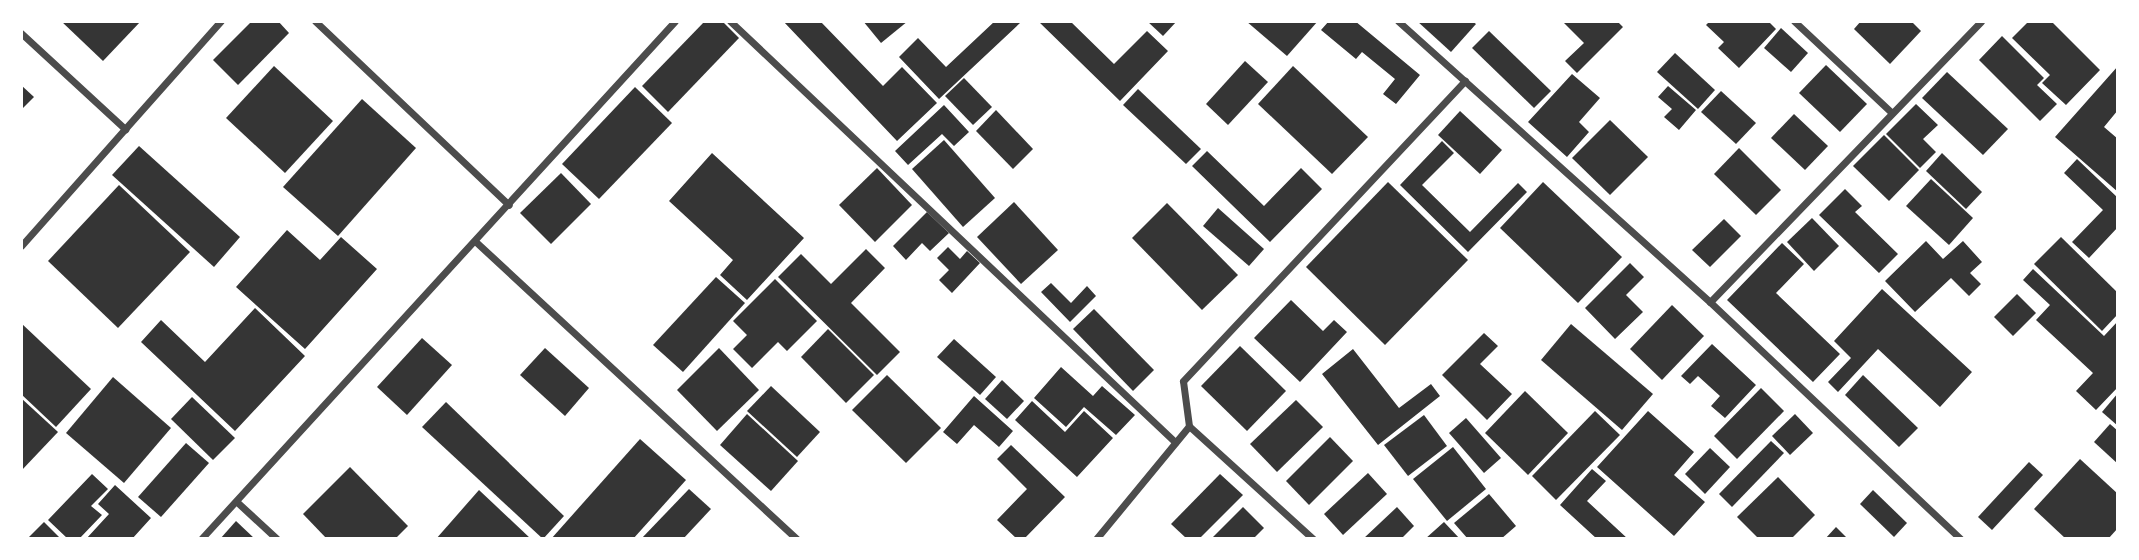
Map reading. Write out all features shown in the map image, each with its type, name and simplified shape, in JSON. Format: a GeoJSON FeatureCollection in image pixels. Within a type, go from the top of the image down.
{"type":"FeatureCollection","features":[{"type":"Feature","properties":{"kind":"street"},"geometry":{"type":"LineString","coordinates":[[21,246],[221,21]]}},
{"type":"Feature","properties":{"kind":"street"},"geometry":{"type":"LineString","coordinates":[[201,539],[476,242],[675,21]]}},
{"type":"Feature","properties":{"kind":"street"},"geometry":{"type":"LineString","coordinates":[[730,21],[1175,442]]}},
{"type":"Feature","properties":{"kind":"street"},"geometry":{"type":"LineString","coordinates":[[1398,21],[1710,302],[1961,539]]}},
{"type":"Feature","properties":{"kind":"street"},"geometry":{"type":"LineString","coordinates":[[1794,21],[1891,112]]}},
{"type":"Feature","properties":{"kind":"street"},"geometry":{"type":"LineString","coordinates":[[1710,302],[1981,21]]}},
{"type":"Feature","properties":{"kind":"street"},"geometry":{"type":"LineString","coordinates":[[317,22],[509,205]]}},
{"type":"Feature","properties":{"kind":"street"},"geometry":{"type":"LineString","coordinates":[[21,33],[125,129]]}},
{"type":"Feature","properties":{"kind":"street"},"geometry":{"type":"LineString","coordinates":[[1313,539],[1189,426],[1183,381],[1465,81]]}},
{"type":"Feature","properties":{"kind":"street"},"geometry":{"type":"LineString","coordinates":[[476,242],[797,539]]}},
{"type":"Feature","properties":{"kind":"street"},"geometry":{"type":"LineString","coordinates":[[1096,539],[1189,426]]}},
{"type":"Feature","properties":{"kind":"street"},"geometry":{"type":"LineString","coordinates":[[237,502],[276,539]]}},
{"type":"Feature","properties":{"kind":"building"},"geometry":{"type":"Polygon","coordinates":[[[61,21],[141,21],[103,61],[61,21]]]}},
{"type":"Feature","properties":{"kind":"building"},"geometry":{"type":"Polygon","coordinates":[[[252,21],[278,21],[289,33],[238,85],[213,60],[252,21]]]}},
{"type":"Feature","properties":{"kind":"building"},"geometry":{"type":"Polygon","coordinates":[[[705,21],[722,21],[739,38],[668,112],[642,86],[705,21]]]}},
{"type":"Feature","properties":{"kind":"building"},"geometry":{"type":"Polygon","coordinates":[[[783,21],[820,21],[883,86],[902,67],[937,103],[897,141],[783,21]]]}},
{"type":"Feature","properties":{"kind":"building"},"geometry":{"type":"Polygon","coordinates":[[[863,21],[908,21],[881,43],[863,21]]]}},
{"type":"Feature","properties":{"kind":"building"},"geometry":{"type":"Polygon","coordinates":[[[995,21],[1020,23],[939,99],[899,57],[918,38],[946,67],[995,21]]]}},
{"type":"Feature","properties":{"kind":"building"},"geometry":{"type":"Polygon","coordinates":[[[1038,21],[1070,21],[1114,64],[1147,31],[1168,51],[1120,101],[1038,21]]]}},
{"type":"Feature","properties":{"kind":"building"},"geometry":{"type":"Polygon","coordinates":[[[1147,21],[1177,21],[1163,36],[1147,21]]]}},
{"type":"Feature","properties":{"kind":"building"},"geometry":{"type":"Polygon","coordinates":[[[1246,21],[1318,21],[1287,56],[1246,21]]]}},
{"type":"Feature","properties":{"kind":"building"},"geometry":{"type":"Polygon","coordinates":[[[1329,21],[1355,21],[1420,75],[1396,104],[1383,94],[1395,79],[1362,52],[1356,59],[1321,30],[1329,21]]]}},
{"type":"Feature","properties":{"kind":"building"},"geometry":{"type":"Polygon","coordinates":[[[1417,21],[1472,21],[1476,24],[1451,52],[1417,21]]]}},
{"type":"Feature","properties":{"kind":"building"},"geometry":{"type":"Polygon","coordinates":[[[1562,21],[1617,21],[1623,27],[1577,73],[1565,61],[1584,43],[1562,21]]]}},
{"type":"Feature","properties":{"kind":"building"},"geometry":{"type":"Polygon","coordinates":[[[1710,21],[1768,21],[1776,29],[1739,68],[1718,48],[1724,42],[1706,25],[1710,21]]]}},
{"type":"Feature","properties":{"kind":"building"},"geometry":{"type":"Polygon","coordinates":[[[1861,21],[1911,21],[1921,31],[1890,64],[1854,29],[1861,21]]]}},
{"type":"Feature","properties":{"kind":"building"},"geometry":{"type":"Polygon","coordinates":[[[2029,21],[2051,21],[2100,70],[2066,105],[2042,83],[2050,75],[2012,38],[2029,21]]]}},
{"type":"Feature","properties":{"kind":"building"},"geometry":{"type":"Polygon","coordinates":[[[1781,28],[1808,53],[1791,72],[1764,48],[1781,28]]]}},
{"type":"Feature","properties":{"kind":"building"},"geometry":{"type":"Polygon","coordinates":[[[1489,31],[1551,91],[1534,108],[1472,48],[1489,31]]]}},
{"type":"Feature","properties":{"kind":"building"},"geometry":{"type":"Polygon","coordinates":[[[2002,36],[2044,78],[2037,85],[2057,104],[2040,121],[1979,60],[2002,36]]]}},
{"type":"Feature","properties":{"kind":"building"},"geometry":{"type":"Polygon","coordinates":[[[1675,53],[1715,90],[1698,109],[1657,72],[1675,53]]]}},
{"type":"Feature","properties":{"kind":"building"},"geometry":{"type":"Polygon","coordinates":[[[1245,61],[1268,82],[1228,125],[1206,104],[1245,61]]]}},
{"type":"Feature","properties":{"kind":"building"},"geometry":{"type":"Polygon","coordinates":[[[1826,65],[1867,104],[1840,132],[1799,93],[1826,65]]]}},
{"type":"Feature","properties":{"kind":"building"},"geometry":{"type":"Polygon","coordinates":[[[274,66],[333,121],[285,173],[226,118],[274,66]]]}},
{"type":"Feature","properties":{"kind":"building"},"geometry":{"type":"Polygon","coordinates":[[[1293,66],[1368,137],[1332,174],[1258,104],[1293,66]]]}},
{"type":"Feature","properties":{"kind":"building"},"geometry":{"type":"Polygon","coordinates":[[[2118,66],[2118,110],[2104,127],[2118,139],[2118,192],[2055,137],[2118,66]]]}},
{"type":"Feature","properties":{"kind":"building"},"geometry":{"type":"Polygon","coordinates":[[[1947,72],[2008,129],[1983,155],[1922,98],[1947,72]]]}},
{"type":"Feature","properties":{"kind":"building"},"geometry":{"type":"Polygon","coordinates":[[[1572,74],[1600,98],[1579,122],[1589,132],[1567,157],[1528,122],[1572,74]]]}},
{"type":"Feature","properties":{"kind":"building"},"geometry":{"type":"Polygon","coordinates":[[[964,78],[992,107],[973,125],[945,96],[964,78]]]}},
{"type":"Feature","properties":{"kind":"building"},"geometry":{"type":"Polygon","coordinates":[[[21,85],[34,97],[21,110],[21,85]]]}},
{"type":"Feature","properties":{"kind":"building"},"geometry":{"type":"Polygon","coordinates":[[[1668,86],[1696,110],[1679,130],[1664,117],[1672,109],[1658,97],[1668,86]]]}},
{"type":"Feature","properties":{"kind":"building"},"geometry":{"type":"Polygon","coordinates":[[[635,87],[672,123],[599,199],[562,164],[635,87]]]}},
{"type":"Feature","properties":{"kind":"building"},"geometry":{"type":"Polygon","coordinates":[[[1138,89],[1201,149],[1186,164],[1123,105],[1138,89]]]}},
{"type":"Feature","properties":{"kind":"building"},"geometry":{"type":"Polygon","coordinates":[[[1721,91],[1756,123],[1736,144],[1701,112],[1721,91]]]}},
{"type":"Feature","properties":{"kind":"building"},"geometry":{"type":"Polygon","coordinates":[[[362,99],[416,148],[338,236],[283,187],[362,99]]]}},
{"type":"Feature","properties":{"kind":"building"},"geometry":{"type":"Polygon","coordinates":[[[1916,104],[1938,125],[1923,139],[1936,152],[1920,168],[1886,134],[1916,104]]]}},
{"type":"Feature","properties":{"kind":"building"},"geometry":{"type":"Polygon","coordinates":[[[944,105],[969,132],[954,146],[942,134],[908,165],[895,151],[944,105]]]}},
{"type":"Feature","properties":{"kind":"building"},"geometry":{"type":"Polygon","coordinates":[[[996,110],[1033,149],[1013,169],[976,131],[996,110]]]}},
{"type":"Feature","properties":{"kind":"building"},"geometry":{"type":"Polygon","coordinates":[[[1460,111],[1502,150],[1480,174],[1438,135],[1460,111]]]}},
{"type":"Feature","properties":{"kind":"building"},"geometry":{"type":"Polygon","coordinates":[[[1794,114],[1828,146],[1805,170],[1771,138],[1794,114]]]}},
{"type":"Feature","properties":{"kind":"building"},"geometry":{"type":"Polygon","coordinates":[[[1610,120],[1648,157],[1610,195],[1572,158],[1610,120]]]}},
{"type":"Feature","properties":{"kind":"building"},"geometry":{"type":"Polygon","coordinates":[[[1884,135],[1919,170],[1889,201],[1853,166],[1884,135]]]}},
{"type":"Feature","properties":{"kind":"building"},"geometry":{"type":"Polygon","coordinates":[[[944,140],[995,198],[963,227],[912,169],[944,140]]]}},
{"type":"Feature","properties":{"kind":"building"},"geometry":{"type":"Polygon","coordinates":[[[1442,141],[1454,153],[1422,185],[1470,232],[1518,183],[1527,192],[1468,252],[1400,185],[1442,141]]]}},
{"type":"Feature","properties":{"kind":"building"},"geometry":{"type":"Polygon","coordinates":[[[139,146],[240,237],[214,267],[112,175],[139,146]]]}},
{"type":"Feature","properties":{"kind":"building"},"geometry":{"type":"Polygon","coordinates":[[[1739,148],[1781,190],[1756,215],[1714,174],[1739,148]]]}},
{"type":"Feature","properties":{"kind":"building"},"geometry":{"type":"Polygon","coordinates":[[[1207,151],[1264,206],[1301,168],[1322,189],[1270,242],[1192,166],[1207,151]]]}},
{"type":"Feature","properties":{"kind":"building"},"geometry":{"type":"Polygon","coordinates":[[[712,153],[804,238],[747,300],[720,275],[733,260],[669,201],[712,153]]]}},
{"type":"Feature","properties":{"kind":"building"},"geometry":{"type":"Polygon","coordinates":[[[1942,153],[1982,192],[1966,209],[1926,171],[1942,153]]]}},
{"type":"Feature","properties":{"kind":"building"},"geometry":{"type":"Polygon","coordinates":[[[2077,159],[2118,198],[2118,227],[2089,258],[2072,242],[2103,210],[2064,173],[2077,159]]]}},
{"type":"Feature","properties":{"kind":"building"},"geometry":{"type":"Polygon","coordinates":[[[877,168],[912,205],[875,242],[839,205],[877,168]]]}},
{"type":"Feature","properties":{"kind":"building"},"geometry":{"type":"Polygon","coordinates":[[[561,173],[591,204],[551,244],[520,213],[561,173]]]}},
{"type":"Feature","properties":{"kind":"building"},"geometry":{"type":"Polygon","coordinates":[[[1931,179],[1973,218],[1949,245],[1906,206],[1931,179]]]}},
{"type":"Feature","properties":{"kind":"building"},"geometry":{"type":"Polygon","coordinates":[[[1388,182],[1468,260],[1385,345],[1306,267],[1388,182]]]}},
{"type":"Feature","properties":{"kind":"building"},"geometry":{"type":"Polygon","coordinates":[[[1543,182],[1622,257],[1578,303],[1500,228],[1543,182]]]}},
{"type":"Feature","properties":{"kind":"building"},"geometry":{"type":"Polygon","coordinates":[[[119,185],[190,252],[118,328],[48,261],[119,185]]]}},
{"type":"Feature","properties":{"kind":"building"},"geometry":{"type":"Polygon","coordinates":[[[1845,189],[1862,206],[1855,212],[1898,254],[1879,273],[1819,215],[1845,189]]]}},
{"type":"Feature","properties":{"kind":"building"},"geometry":{"type":"Polygon","coordinates":[[[1014,202],[1058,250],[1021,284],[977,237],[1014,202]]]}},
{"type":"Feature","properties":{"kind":"building"},"geometry":{"type":"Polygon","coordinates":[[[1167,203],[1238,275],[1202,310],[1132,238],[1167,203]]]}},
{"type":"Feature","properties":{"kind":"building"},"geometry":{"type":"Polygon","coordinates":[[[1218,208],[1264,249],[1249,266],[1203,226],[1218,208]]]}},
{"type":"Feature","properties":{"kind":"building"},"geometry":{"type":"Polygon","coordinates":[[[927,212],[949,233],[930,251],[922,243],[906,260],[893,246],[927,212]]]}},
{"type":"Feature","properties":{"kind":"building"},"geometry":{"type":"Polygon","coordinates":[[[1812,218],[1839,246],[1814,271],[1787,242],[1812,218]]]}},
{"type":"Feature","properties":{"kind":"building"},"geometry":{"type":"Polygon","coordinates":[[[1724,219],[1741,236],[1710,267],[1692,250],[1724,219]]]}},
{"type":"Feature","properties":{"kind":"building"},"geometry":{"type":"Polygon","coordinates":[[[287,230],[320,260],[341,237],[377,269],[305,349],[236,287],[287,230]]]}},
{"type":"Feature","properties":{"kind":"building"},"geometry":{"type":"Polygon","coordinates":[[[2061,237],[2118,293],[2118,314],[2102,331],[2034,264],[2061,237]]]}},
{"type":"Feature","properties":{"kind":"building"},"geometry":{"type":"Polygon","coordinates":[[[1926,241],[1943,259],[1963,241],[1982,262],[1970,273],[1981,284],[1969,296],[1951,278],[1915,312],[1885,281],[1926,241]]]}},
{"type":"Feature","properties":{"kind":"building"},"geometry":{"type":"Polygon","coordinates":[[[1782,243],[1804,264],[1776,293],[1840,354],[1813,382],[1727,300],[1782,243]]]}},
{"type":"Feature","properties":{"kind":"building"},"geometry":{"type":"Polygon","coordinates":[[[948,247],[960,259],[967,251],[980,263],[952,293],[939,280],[949,270],[937,258],[948,247]]]}},
{"type":"Feature","properties":{"kind":"building"},"geometry":{"type":"Polygon","coordinates":[[[866,249],[885,268],[851,303],[900,352],[877,375],[778,277],[801,254],[831,284],[866,249]]]}},
{"type":"Feature","properties":{"kind":"building"},"geometry":{"type":"Polygon","coordinates":[[[1630,263],[1644,277],[1626,295],[1643,312],[1615,339],[1585,308],[1630,263]]]}},
{"type":"Feature","properties":{"kind":"building"},"geometry":{"type":"Polygon","coordinates":[[[2033,269],[2104,336],[2118,321],[2118,387],[2096,410],[2076,391],[2093,373],[2036,320],[2050,305],[2023,280],[2033,269]]]}},
{"type":"Feature","properties":{"kind":"building"},"geometry":{"type":"Polygon","coordinates":[[[716,277],[745,303],[683,372],[653,345],[716,277]]]}},
{"type":"Feature","properties":{"kind":"building"},"geometry":{"type":"Polygon","coordinates":[[[775,279],[817,321],[787,351],[778,342],[752,368],[733,349],[747,335],[733,321],[775,279]]]}},
{"type":"Feature","properties":{"kind":"building"},"geometry":{"type":"Polygon","coordinates":[[[1051,283],[1071,303],[1087,286],[1096,296],[1070,322],[1041,292],[1051,283]]]}},
{"type":"Feature","properties":{"kind":"building"},"geometry":{"type":"Polygon","coordinates":[[[1882,289],[1972,372],[1940,407],[1878,349],[1838,392],[1828,382],[1851,358],[1834,341],[1882,289]]]}},
{"type":"Feature","properties":{"kind":"building"},"geometry":{"type":"Polygon","coordinates":[[[2017,294],[2036,313],[2013,336],[1994,317],[2017,294]]]}},
{"type":"Feature","properties":{"kind":"building"},"geometry":{"type":"Polygon","coordinates":[[[1291,300],[1323,331],[1334,320],[1347,332],[1300,382],[1254,338],[1291,300]]]}},
{"type":"Feature","properties":{"kind":"building"},"geometry":{"type":"Polygon","coordinates":[[[1672,305],[1704,336],[1662,380],[1630,349],[1672,305]]]}},
{"type":"Feature","properties":{"kind":"building"},"geometry":{"type":"Polygon","coordinates":[[[255,308],[305,356],[235,431],[141,342],[161,320],[205,362],[255,308]]]}},
{"type":"Feature","properties":{"kind":"building"},"geometry":{"type":"Polygon","coordinates":[[[1094,309],[1154,370],[1133,391],[1073,329],[1094,309]]]}},
{"type":"Feature","properties":{"kind":"building"},"geometry":{"type":"Polygon","coordinates":[[[21,323],[91,389],[56,427],[21,394],[21,323]]]}},
{"type":"Feature","properties":{"kind":"building"},"geometry":{"type":"Polygon","coordinates":[[[1571,324],[1653,394],[1622,430],[1541,360],[1571,324]]]}},
{"type":"Feature","properties":{"kind":"building"},"geometry":{"type":"Polygon","coordinates":[[[828,329],[874,375],[846,403],[801,357],[828,329]]]}},
{"type":"Feature","properties":{"kind":"building"},"geometry":{"type":"Polygon","coordinates":[[[1484,333],[1498,346],[1480,364],[1512,394],[1487,420],[1442,375],[1484,333]]]}},
{"type":"Feature","properties":{"kind":"building"},"geometry":{"type":"Polygon","coordinates":[[[422,338],[452,365],[407,415],[377,387],[422,338]]]}},
{"type":"Feature","properties":{"kind":"building"},"geometry":{"type":"Polygon","coordinates":[[[954,339],[996,377],[980,395],[937,357],[954,339]]]}},
{"type":"Feature","properties":{"kind":"building"},"geometry":{"type":"Polygon","coordinates":[[[1712,344],[1756,385],[1725,418],[1711,406],[1720,396],[1698,376],[1690,384],[1681,376],[1712,344]]]}},
{"type":"Feature","properties":{"kind":"building"},"geometry":{"type":"Polygon","coordinates":[[[1240,346],[1286,391],[1247,431],[1201,386],[1240,346]]]}},
{"type":"Feature","properties":{"kind":"building"},"geometry":{"type":"Polygon","coordinates":[[[545,348],[589,388],[565,416],[520,375],[545,348]]]}},
{"type":"Feature","properties":{"kind":"building"},"geometry":{"type":"Polygon","coordinates":[[[719,348],[759,390],[717,431],[677,390],[719,348]]]}},
{"type":"Feature","properties":{"kind":"building"},"geometry":{"type":"Polygon","coordinates":[[[1353,349],[1399,408],[1431,384],[1440,396],[1378,445],[1322,374],[1353,349]]]}},
{"type":"Feature","properties":{"kind":"building"},"geometry":{"type":"Polygon","coordinates":[[[1061,367],[1093,396],[1102,386],[1135,415],[1116,435],[1084,407],[1066,427],[1034,398],[1061,367]]]}},
{"type":"Feature","properties":{"kind":"building"},"geometry":{"type":"Polygon","coordinates":[[[887,375],[941,428],[906,463],[852,410],[887,375]]]}},
{"type":"Feature","properties":{"kind":"building"},"geometry":{"type":"Polygon","coordinates":[[[1863,375],[1918,428],[1899,447],[1845,395],[1863,375]]]}},
{"type":"Feature","properties":{"kind":"building"},"geometry":{"type":"Polygon","coordinates":[[[113,377],[171,428],[124,483],[66,433],[113,377]]]}},
{"type":"Feature","properties":{"kind":"building"},"geometry":{"type":"Polygon","coordinates":[[[1002,380],[1024,401],[1007,419],[985,399],[1002,380]]]}},
{"type":"Feature","properties":{"kind":"building"},"geometry":{"type":"Polygon","coordinates":[[[771,386],[820,432],[797,457],[747,411],[771,386]]]}},
{"type":"Feature","properties":{"kind":"building"},"geometry":{"type":"Polygon","coordinates":[[[1761,388],[1784,411],[1737,459],[1714,436],[1761,388]]]}},
{"type":"Feature","properties":{"kind":"building"},"geometry":{"type":"Polygon","coordinates":[[[1525,391],[1568,433],[1528,475],[1485,433],[1525,391]]]}},
{"type":"Feature","properties":{"kind":"building"},"geometry":{"type":"Polygon","coordinates":[[[2118,393],[2118,426],[2102,412],[2118,393]]]}},
{"type":"Feature","properties":{"kind":"building"},"geometry":{"type":"Polygon","coordinates":[[[974,396],[1013,431],[999,447],[974,425],[957,444],[943,432],[974,396]]]}},
{"type":"Feature","properties":{"kind":"building"},"geometry":{"type":"Polygon","coordinates":[[[192,397],[235,438],[213,460],[171,419],[192,397]]]}},
{"type":"Feature","properties":{"kind":"building"},"geometry":{"type":"Polygon","coordinates":[[[21,398],[58,432],[21,471],[21,398]]]}},
{"type":"Feature","properties":{"kind":"building"},"geometry":{"type":"Polygon","coordinates":[[[1296,400],[1323,427],[1277,472],[1250,444],[1296,400]]]}},
{"type":"Feature","properties":{"kind":"building"},"geometry":{"type":"Polygon","coordinates":[[[1032,401],[1065,432],[1084,411],[1113,438],[1077,477],[1015,420],[1032,401]]]}},
{"type":"Feature","properties":{"kind":"building"},"geometry":{"type":"Polygon","coordinates":[[[446,402],[564,516],[543,539],[422,427],[446,402]]]}},
{"type":"Feature","properties":{"kind":"building"},"geometry":{"type":"Polygon","coordinates":[[[1595,411],[1620,435],[1556,500],[1532,476],[1595,411]]]}},
{"type":"Feature","properties":{"kind":"building"},"geometry":{"type":"Polygon","coordinates":[[[1648,411],[1694,452],[1674,475],[1705,502],[1674,536],[1597,467],[1648,411]]]}},
{"type":"Feature","properties":{"kind":"building"},"geometry":{"type":"Polygon","coordinates":[[[747,414],[798,461],[771,491],[720,445],[747,414]]]}},
{"type":"Feature","properties":{"kind":"building"},"geometry":{"type":"Polygon","coordinates":[[[1795,414],[1813,433],[1790,455],[1772,436],[1795,414]]]}},
{"type":"Feature","properties":{"kind":"building"},"geometry":{"type":"Polygon","coordinates":[[[1424,415],[1447,446],[1408,476],[1384,445],[1424,415]]]}},
{"type":"Feature","properties":{"kind":"building"},"geometry":{"type":"Polygon","coordinates":[[[1466,418],[1501,458],[1484,473],[1449,433],[1466,418]]]}},
{"type":"Feature","properties":{"kind":"building"},"geometry":{"type":"Polygon","coordinates":[[[2110,424],[2118,431],[2118,464],[2094,442],[2110,424]]]}},
{"type":"Feature","properties":{"kind":"building"},"geometry":{"type":"Polygon","coordinates":[[[1330,437],[1353,461],[1309,505],[1286,481],[1330,437]]]}},
{"type":"Feature","properties":{"kind":"building"},"geometry":{"type":"Polygon","coordinates":[[[640,439],[686,480],[633,539],[551,539],[640,439]]]}},
{"type":"Feature","properties":{"kind":"building"},"geometry":{"type":"Polygon","coordinates":[[[1771,441],[1784,453],[1732,507],[1719,494],[1771,441]]]}},
{"type":"Feature","properties":{"kind":"building"},"geometry":{"type":"Polygon","coordinates":[[[186,443],[209,463],[161,517],[138,497],[186,443]]]}},
{"type":"Feature","properties":{"kind":"building"},"geometry":{"type":"Polygon","coordinates":[[[1011,445],[1065,497],[1024,539],[1017,539],[997,520],[1027,489],[997,459],[1011,445]]]}},
{"type":"Feature","properties":{"kind":"building"},"geometry":{"type":"Polygon","coordinates":[[[1453,447],[1486,489],[1447,521],[1413,479],[1453,447]]]}},
{"type":"Feature","properties":{"kind":"building"},"geometry":{"type":"Polygon","coordinates":[[[1710,448],[1730,467],[1705,494],[1685,474],[1710,448]]]}},
{"type":"Feature","properties":{"kind":"building"},"geometry":{"type":"Polygon","coordinates":[[[2080,459],[2118,494],[2118,528],[2108,539],[2066,539],[2034,509],[2080,459]]]}},
{"type":"Feature","properties":{"kind":"building"},"geometry":{"type":"Polygon","coordinates":[[[2029,462],[2043,475],[1992,530],[1978,517],[2029,462]]]}},
{"type":"Feature","properties":{"kind":"building"},"geometry":{"type":"Polygon","coordinates":[[[350,467],[408,526],[395,539],[327,539],[303,514],[350,467]]]}},
{"type":"Feature","properties":{"kind":"building"},"geometry":{"type":"Polygon","coordinates":[[[1592,469],[1606,481],[1587,501],[1628,539],[1597,539],[1560,505],[1592,469]]]}},
{"type":"Feature","properties":{"kind":"building"},"geometry":{"type":"Polygon","coordinates":[[[1368,473],[1387,494],[1343,535],[1324,514],[1368,473]]]}},
{"type":"Feature","properties":{"kind":"building"},"geometry":{"type":"Polygon","coordinates":[[[92,474],[108,489],[91,506],[102,515],[79,539],[68,539],[48,520],[92,474]]]}},
{"type":"Feature","properties":{"kind":"building"},"geometry":{"type":"Polygon","coordinates":[[[1220,474],[1243,495],[1199,539],[1187,539],[1171,524],[1220,474]]]}},
{"type":"Feature","properties":{"kind":"building"},"geometry":{"type":"Polygon","coordinates":[[[1778,477],[1815,515],[1791,539],[1759,539],[1737,517],[1778,477]]]}},
{"type":"Feature","properties":{"kind":"building"},"geometry":{"type":"Polygon","coordinates":[[[115,485],[151,518],[132,539],[86,539],[109,514],[98,504],[115,485]]]}},
{"type":"Feature","properties":{"kind":"building"},"geometry":{"type":"Polygon","coordinates":[[[689,489],[711,509],[683,539],[641,539],[689,489]]]}},
{"type":"Feature","properties":{"kind":"building"},"geometry":{"type":"Polygon","coordinates":[[[479,490],[531,539],[436,539],[479,490]]]}},
{"type":"Feature","properties":{"kind":"building"},"geometry":{"type":"Polygon","coordinates":[[[1873,490],[1907,523],[1894,537],[1860,504],[1873,490]]]}},
{"type":"Feature","properties":{"kind":"building"},"geometry":{"type":"Polygon","coordinates":[[[1489,494],[1516,526],[1501,539],[1468,539],[1454,523],[1489,494]]]}},
{"type":"Feature","properties":{"kind":"building"},"geometry":{"type":"Polygon","coordinates":[[[1243,507],[1264,528],[1253,539],[1211,539],[1243,507]]]}},
{"type":"Feature","properties":{"kind":"building"},"geometry":{"type":"Polygon","coordinates":[[[1397,507],[1414,526],[1401,539],[1363,539],[1397,507]]]}},
{"type":"Feature","properties":{"kind":"building"},"geometry":{"type":"Polygon","coordinates":[[[236,521],[255,539],[220,539],[236,521]]]}},
{"type":"Feature","properties":{"kind":"building"},"geometry":{"type":"Polygon","coordinates":[[[44,522],[61,539],[27,539],[44,522]]]}},
{"type":"Feature","properties":{"kind":"building"},"geometry":{"type":"Polygon","coordinates":[[[1444,522],[1460,539],[1425,539],[1444,522]]]}},
{"type":"Feature","properties":{"kind":"building"},"geometry":{"type":"Polygon","coordinates":[[[1836,527],[1848,539],[1825,539],[1836,527]]]}}]}
